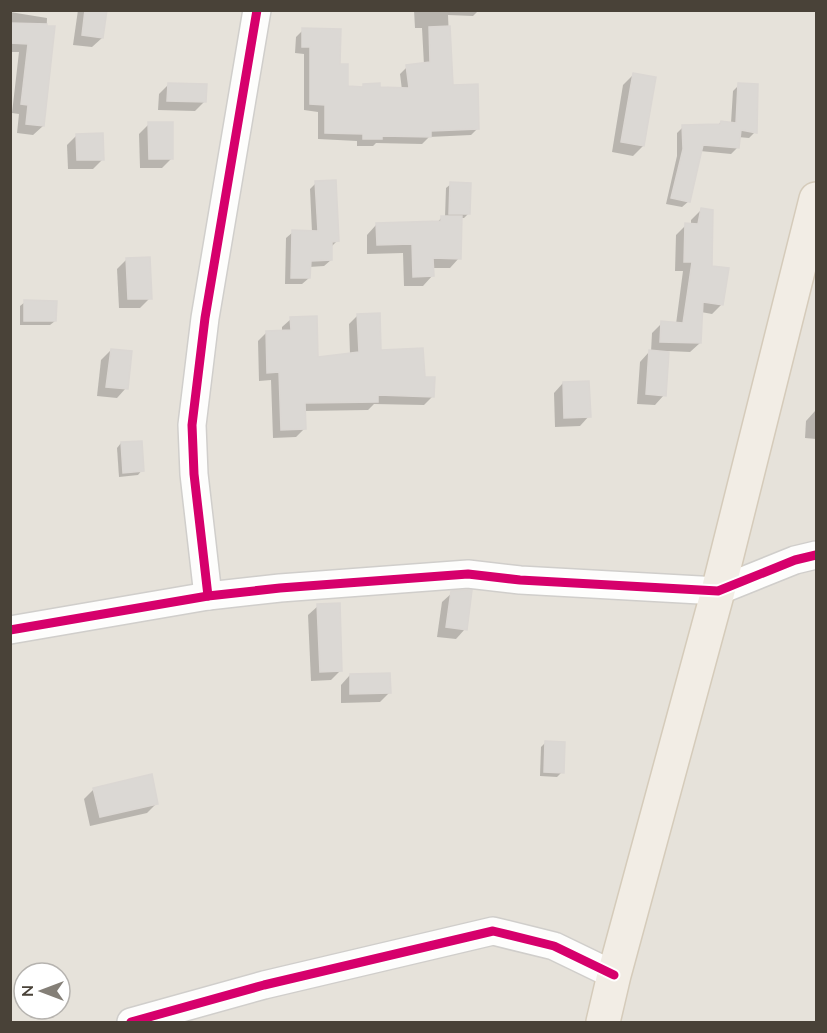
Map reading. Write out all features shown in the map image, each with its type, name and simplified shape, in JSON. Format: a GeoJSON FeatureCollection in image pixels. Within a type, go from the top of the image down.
{"type":"FeatureCollection","features":[{"type":"Feature","properties":{"kind":"main road"},"geometry":{"type":"LineString","coordinates":[[603,1023],[718,591],[816,199]]}},
{"type":"Feature","properties":{"kind":"street"},"geometry":{"type":"LineString","coordinates":[[208,596],[194,474],[192,425],[205,318],[257,10]]}},
{"type":"Feature","properties":{"kind":"street"},"geometry":{"type":"LineString","coordinates":[[10,630],[208,596],[280,588],[468,574],[520,580],[718,591],[795,560],[816,555]]}},
{"type":"Feature","properties":{"kind":"street"},"geometry":{"type":"LineString","coordinates":[[131,1023],[264,985],[494,931],[554,946],[614,975]]}},
{"type":"Feature","properties":{"kind":"shaded area"},"geometry":{"type":"Polygon","coordinates":[[[10,11],[816,11],[816,1022],[11,1022],[10,11]]]}},
{"type":"Feature","properties":{"kind":"building"},"geometry":{"type":"Polygon","coordinates":[[[85,10],[107,10],[103,38],[82,35],[85,10]]]}},
{"type":"Feature","properties":{"kind":"building"},"geometry":{"type":"Polygon","coordinates":[[[10,23],[55,26],[44,126],[26,124],[28,105],[21,104],[28,44],[10,43],[10,23]]]}},
{"type":"Feature","properties":{"kind":"building"},"geometry":{"type":"Polygon","coordinates":[[[450,26],[453,85],[478,84],[479,129],[431,131],[431,137],[382,136],[382,139],[363,139],[363,134],[325,133],[325,105],[310,104],[310,47],[302,47],[302,28],[341,29],[340,64],[348,64],[348,86],[363,87],[363,84],[380,83],[380,87],[409,88],[406,65],[430,62],[429,27],[450,26]]]}},
{"type":"Feature","properties":{"kind":"building"},"geometry":{"type":"Polygon","coordinates":[[[633,73],[656,77],[644,146],[621,142],[633,73]]]}},
{"type":"Feature","properties":{"kind":"building"},"geometry":{"type":"Polygon","coordinates":[[[168,83],[207,84],[206,102],[167,101],[168,83]]]}},
{"type":"Feature","properties":{"kind":"building"},"geometry":{"type":"Polygon","coordinates":[[[738,83],[758,84],[757,133],[741,130],[739,148],[703,145],[690,202],[671,198],[683,149],[682,125],[720,124],[721,121],[736,123],[738,83]]]}},
{"type":"Feature","properties":{"kind":"building"},"geometry":{"type":"Polygon","coordinates":[[[148,122],[173,122],[173,159],[149,159],[148,122]]]}},
{"type":"Feature","properties":{"kind":"building"},"geometry":{"type":"Polygon","coordinates":[[[103,133],[104,160],[77,160],[76,134],[103,133]]]}},
{"type":"Feature","properties":{"kind":"building"},"geometry":{"type":"Polygon","coordinates":[[[336,180],[339,241],[332,242],[332,260],[311,261],[310,278],[291,278],[292,230],[318,231],[315,181],[336,180]]]}},
{"type":"Feature","properties":{"kind":"building"},"geometry":{"type":"Polygon","coordinates":[[[450,182],[471,183],[470,214],[449,214],[450,182]]]}},
{"type":"Feature","properties":{"kind":"building"},"geometry":{"type":"Polygon","coordinates":[[[701,208],[713,210],[712,266],[729,268],[723,305],[703,302],[701,343],[660,342],[661,321],[683,323],[692,262],[684,262],[685,223],[698,224],[701,208]]]}},
{"type":"Feature","properties":{"kind":"building"},"geometry":{"type":"Polygon","coordinates":[[[441,216],[462,216],[461,259],[433,258],[434,276],[413,277],[412,244],[377,245],[376,223],[441,221],[441,216]]]}},
{"type":"Feature","properties":{"kind":"building"},"geometry":{"type":"Polygon","coordinates":[[[150,257],[152,299],[128,299],[126,258],[150,257]]]}},
{"type":"Feature","properties":{"kind":"building"},"geometry":{"type":"Polygon","coordinates":[[[24,300],[57,301],[56,321],[24,321],[24,300]]]}},
{"type":"Feature","properties":{"kind":"building"},"geometry":{"type":"Polygon","coordinates":[[[380,313],[381,350],[423,348],[425,377],[435,377],[434,397],[378,395],[378,402],[305,403],[306,429],[281,430],[279,372],[267,373],[266,331],[291,330],[290,317],[317,316],[318,357],[359,352],[357,314],[380,313]]]}},
{"type":"Feature","properties":{"kind":"building"},"geometry":{"type":"Polygon","coordinates":[[[111,349],[132,351],[128,389],[106,387],[111,349]]]}},
{"type":"Feature","properties":{"kind":"building"},"geometry":{"type":"Polygon","coordinates":[[[649,350],[669,352],[666,396],[646,394],[649,350]]]}},
{"type":"Feature","properties":{"kind":"building"},"geometry":{"type":"Polygon","coordinates":[[[589,381],[591,417],[564,418],[563,382],[589,381]]]}},
{"type":"Feature","properties":{"kind":"building"},"geometry":{"type":"Polygon","coordinates":[[[142,441],[144,471],[123,473],[121,442],[142,441]]]}},
{"type":"Feature","properties":{"kind":"building"},"geometry":{"type":"Polygon","coordinates":[[[472,590],[467,630],[446,627],[451,591],[472,590]]]}},
{"type":"Feature","properties":{"kind":"building"},"geometry":{"type":"Polygon","coordinates":[[[340,603],[342,671],[320,672],[317,604],[340,603]]]}},
{"type":"Feature","properties":{"kind":"building"},"geometry":{"type":"Polygon","coordinates":[[[390,673],[391,693],[350,694],[350,674],[390,673]]]}},
{"type":"Feature","properties":{"kind":"building"},"geometry":{"type":"Polygon","coordinates":[[[545,741],[565,742],[564,773],[544,772],[545,741]]]}},
{"type":"Feature","properties":{"kind":"building"},"geometry":{"type":"Polygon","coordinates":[[[152,774],[158,804],[100,817],[93,788],[152,774]]]}},
{"type":"Feature","properties":{"kind":"cycle path"},"geometry":{"type":"LineString","coordinates":[[208,596],[194,474],[192,425],[205,318],[257,10]]}},
{"type":"Feature","properties":{"kind":"cycle path"},"geometry":{"type":"LineString","coordinates":[[10,630],[208,596],[280,588],[468,574],[520,580],[718,591],[795,560],[816,555]]}},
{"type":"Feature","properties":{"kind":"cycle path"},"geometry":{"type":"LineString","coordinates":[[131,1022],[264,985],[493,931],[554,946],[614,975]]}}]}
